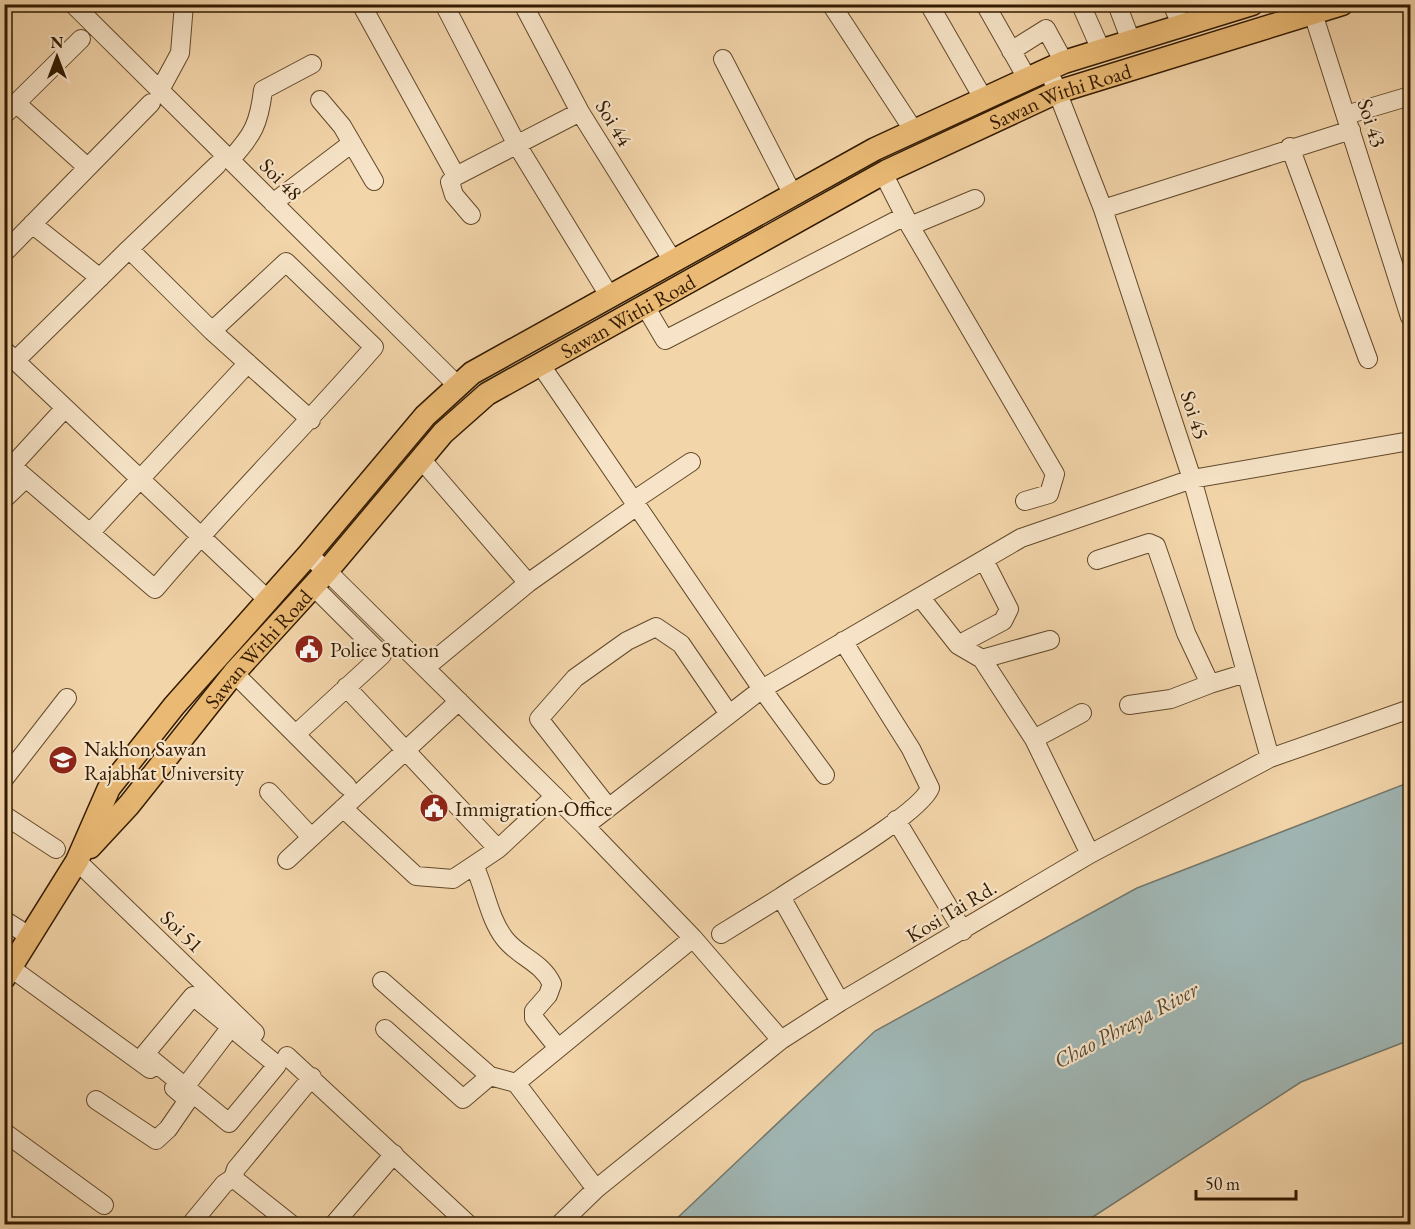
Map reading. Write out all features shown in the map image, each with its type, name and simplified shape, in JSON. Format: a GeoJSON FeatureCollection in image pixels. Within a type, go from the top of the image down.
{"type":"FeatureCollection","features":[{"type":"Feature","properties":{"kind":"main road","name":"Sawan Withi Road"},"geometry":{"type":"LineString","coordinates":[[8,973],[77,861],[109,789],[174,706],[308,555],[424,416],[472,373],[792,193],[983,98],[1056,65],[1252,4]]}},
{"type":"Feature","properties":{"kind":"main road","name":"Sawan Withi Road"},"geometry":{"type":"LineString","coordinates":[[77,861],[129,805],[234,673],[320,579],[443,433],[487,394],[883,173],[1057,92],[1312,8],[1342,4]]}},
{"type":"Feature","properties":{"kind":"street","name":"Soi 48"},"geometry":{"type":"LineString","coordinates":[[73,4],[155,97],[223,162],[273,203],[458,386]]}},
{"type":"Feature","properties":{"kind":"street"},"geometry":{"type":"LineString","coordinates":[[4,253],[155,97],[180,53],[184,4]]}},
{"type":"Feature","properties":{"kind":"street"},"geometry":{"type":"LineString","coordinates":[[361,4],[456,176]]}},
{"type":"Feature","properties":{"kind":"street"},"geometry":{"type":"LineString","coordinates":[[444,4],[517,146],[610,297]]}},
{"type":"Feature","properties":{"kind":"street","name":"Soi 44"},"geometry":{"type":"LineString","coordinates":[[523,4],[580,112],[673,261]]}},
{"type":"Feature","properties":{"kind":"street"},"geometry":{"type":"LineString","coordinates":[[831,4],[914,131]]}},
{"type":"Feature","properties":{"kind":"street"},"geometry":{"type":"LineString","coordinates":[[929,4],[983,98]]}},
{"type":"Feature","properties":{"kind":"street"},"geometry":{"type":"LineString","coordinates":[[985,4],[1027,78]]}},
{"type":"Feature","properties":{"kind":"street"},"geometry":{"type":"LineString","coordinates":[[1088,4],[1082,8],[1101,50]]}},
{"type":"Feature","properties":{"kind":"street"},"geometry":{"type":"LineString","coordinates":[[1117,4],[1131,41]]}},
{"type":"Feature","properties":{"kind":"street"},"geometry":{"type":"LineString","coordinates":[[1172,4],[1182,26]]}},
{"type":"Feature","properties":{"kind":"street","name":"Soi 43"},"geometry":{"type":"LineString","coordinates":[[1312,8],[1348,123],[1406,288],[1410,317]]}},
{"type":"Feature","properties":{"kind":"street","name":"Soi 45"},"geometry":{"type":"LineString","coordinates":[[1011,51],[1046,29],[1056,65],[1057,92],[1103,209],[1192,479],[1270,758]]}},
{"type":"Feature","properties":{"kind":"street"},"geometry":{"type":"LineString","coordinates":[[81,39],[10,109],[87,167]]}},
{"type":"Feature","properties":{"kind":"street"},"geometry":{"type":"LineString","coordinates":[[723,59],[792,193]]}},
{"type":"Feature","properties":{"kind":"street"},"geometry":{"type":"LineString","coordinates":[[268,600],[10,355],[100,278],[252,136],[260,116],[263,90],[312,63]]}},
{"type":"Feature","properties":{"kind":"street"},"geometry":{"type":"LineString","coordinates":[[1103,209],[1290,147],[1410,96]]}},
{"type":"Feature","properties":{"kind":"street"},"geometry":{"type":"LineString","coordinates":[[320,100],[342,126],[375,181]]}},
{"type":"Feature","properties":{"kind":"street"},"geometry":{"type":"LineString","coordinates":[[471,215],[454,195],[450,182],[456,176],[580,112]]}},
{"type":"Feature","properties":{"kind":"street"},"geometry":{"type":"LineString","coordinates":[[273,203],[352,143]]}},
{"type":"Feature","properties":{"kind":"street"},"geometry":{"type":"LineString","coordinates":[[1290,147],[1368,359]]}},
{"type":"Feature","properties":{"kind":"street"},"geometry":{"type":"LineString","coordinates":[[883,173],[908,221],[1055,474],[1049,494],[1025,501]]}},
{"type":"Feature","properties":{"kind":"street"},"geometry":{"type":"LineString","coordinates":[[645,306],[665,340],[908,221],[975,199]]}},
{"type":"Feature","properties":{"kind":"street"},"geometry":{"type":"LineString","coordinates":[[33,224],[100,278]]}},
{"type":"Feature","properties":{"kind":"street"},"geometry":{"type":"LineString","coordinates":[[129,249],[212,331],[311,420]]}},
{"type":"Feature","properties":{"kind":"street"},"geometry":{"type":"LineString","coordinates":[[14,469],[155,589],[201,535],[311,420],[375,347],[286,262],[212,331]]}},
{"type":"Feature","properties":{"kind":"street"},"geometry":{"type":"LineString","coordinates":[[90,533],[248,363]]}},
{"type":"Feature","properties":{"kind":"street"},"geometry":{"type":"LineString","coordinates":[[540,364],[762,689],[825,775]]}},
{"type":"Feature","properties":{"kind":"street"},"geometry":{"type":"LineString","coordinates":[[4,499],[14,469],[66,408]]}},
{"type":"Feature","properties":{"kind":"street"},"geometry":{"type":"LineString","coordinates":[[585,826],[762,689],[1021,538],[1192,479],[1410,441]]}},
{"type":"Feature","properties":{"kind":"street"},"geometry":{"type":"LineString","coordinates":[[421,459],[528,583]]}},
{"type":"Feature","properties":{"kind":"street"},"geometry":{"type":"LineString","coordinates":[[425,668],[528,583],[692,462]]}},
{"type":"Feature","properties":{"kind":"street"},"geometry":{"type":"LineString","coordinates":[[1097,560],[1149,543],[1156,546],[1186,633],[1210,684]]}},
{"type":"Feature","properties":{"kind":"street"},"geometry":{"type":"LineString","coordinates":[[296,734],[382,655],[320,579],[308,555]]}},
{"type":"Feature","properties":{"kind":"street"},"geometry":{"type":"LineString","coordinates":[[958,645],[1004,621],[1009,609],[984,560]]}},
{"type":"Feature","properties":{"kind":"street"},"geometry":{"type":"LineString","coordinates":[[320,579],[425,668],[555,796],[693,938],[781,1040]]}},
{"type":"Feature","properties":{"kind":"street"},"geometry":{"type":"LineString","coordinates":[[921,598],[958,645],[982,659],[1034,739],[1090,854]]}},
{"type":"Feature","properties":{"kind":"street"},"geometry":{"type":"LineString","coordinates":[[608,807],[539,719],[575,678],[627,641],[656,627],[681,644],[729,714]]}},
{"type":"Feature","properties":{"kind":"street"},"geometry":{"type":"LineString","coordinates":[[982,659],[1050,640]]}},
{"type":"Feature","properties":{"kind":"street"},"geometry":{"type":"LineString","coordinates":[[722,934],[781,897],[926,798],[930,788],[911,749],[843,641]]}},
{"type":"Feature","properties":{"kind":"street"},"geometry":{"type":"LineString","coordinates":[[1129,705],[1172,699],[1246,672]]}},
{"type":"Feature","properties":{"kind":"street"},"geometry":{"type":"LineString","coordinates":[[234,673],[347,786]]}},
{"type":"Feature","properties":{"kind":"street"},"geometry":{"type":"LineString","coordinates":[[346,687],[498,849]]}},
{"type":"Feature","properties":{"kind":"street"},"geometry":{"type":"LineString","coordinates":[[4,779],[67,698]]}},
{"type":"Feature","properties":{"kind":"street"},"geometry":{"type":"LineString","coordinates":[[287,860],[459,701]]}},
{"type":"Feature","properties":{"kind":"street","name":"Kosi Tai Rd."},"geometry":{"type":"LineString","coordinates":[[560,1224],[596,1189],[781,1040],[840,1002],[1090,854],[1270,758],[1410,709]]}},
{"type":"Feature","properties":{"kind":"street"},"geometry":{"type":"LineString","coordinates":[[1034,739],[1082,713]]}},
{"type":"Feature","properties":{"kind":"street"},"geometry":{"type":"LineString","coordinates":[[269,792],[311,837]]}},
{"type":"Feature","properties":{"kind":"street"},"geometry":{"type":"LineString","coordinates":[[343,808],[416,876],[453,879],[498,849],[555,796]]}},
{"type":"Feature","properties":{"kind":"street"},"geometry":{"type":"LineString","coordinates":[[4,815],[56,849]]}},
{"type":"Feature","properties":{"kind":"street"},"geometry":{"type":"LineString","coordinates":[[896,820],[963,931]]}},
{"type":"Feature","properties":{"kind":"street","name":"Soi 51"},"geometry":{"type":"LineString","coordinates":[[77,861],[235,1022],[255,1033]]}},
{"type":"Feature","properties":{"kind":"street"},"geometry":{"type":"LineString","coordinates":[[474,865],[495,922],[506,940],[537,963],[548,975],[552,984],[548,995],[534,1011],[534,1018],[558,1048]]}},
{"type":"Feature","properties":{"kind":"street"},"geometry":{"type":"LineString","coordinates":[[781,897],[840,1002]]}},
{"type":"Feature","properties":{"kind":"street"},"geometry":{"type":"LineString","coordinates":[[4,920],[31,937]]}},
{"type":"Feature","properties":{"kind":"street"},"geometry":{"type":"LineString","coordinates":[[516,1083],[693,938]]}},
{"type":"Feature","properties":{"kind":"street"},"geometry":{"type":"LineString","coordinates":[[8,973],[111,1038],[187,1093],[229,1123],[277,1065],[235,1022],[193,996],[145,1054],[187,1093]]}},
{"type":"Feature","properties":{"kind":"street"},"geometry":{"type":"LineString","coordinates":[[382,981],[490,1076],[516,1083],[596,1189]]}},
{"type":"Feature","properties":{"kind":"street"},"geometry":{"type":"LineString","coordinates":[[96,1100],[156,1140],[168,1130],[187,1093],[235,1022]]}},
{"type":"Feature","properties":{"kind":"street"},"geometry":{"type":"LineString","coordinates":[[385,1029],[463,1100],[490,1076]]}},
{"type":"Feature","properties":{"kind":"street"},"geometry":{"type":"LineString","coordinates":[[287,1056],[394,1154],[458,1221]]}},
{"type":"Feature","properties":{"kind":"street"},"geometry":{"type":"LineString","coordinates":[[191,1224],[224,1184],[233,1178],[236,1169],[312,1077]]}},
{"type":"Feature","properties":{"kind":"street"},"geometry":{"type":"LineString","coordinates":[[4,1132],[104,1205]]}},
{"type":"Feature","properties":{"kind":"street"},"geometry":{"type":"LineString","coordinates":[[334,1224],[394,1154]]}},
{"type":"Feature","properties":{"kind":"street"},"geometry":{"type":"LineString","coordinates":[[233,1178],[291,1224]]}},
{"type":"Feature","properties":{"kind":"water","name":"Chao Phraya River"},"geometry":{"type":"Polygon","coordinates":[[[1410,782],[1410,1040],[1301,1082],[1082,1224],[671,1224],[875,1031],[1137,888],[1410,782]]]}},
{"type":"Feature","properties":{"kind":"place","name":"Police Station"},"geometry":{"type":"Point","coordinates":[309,649]}},
{"type":"Feature","properties":{"kind":"place","name":"Nakhon Sawan Rajabhat University"},"geometry":{"type":"Point","coordinates":[63,760]}},
{"type":"Feature","properties":{"kind":"place","name":"Immigration-Office"},"geometry":{"type":"Point","coordinates":[434,808]}}]}
